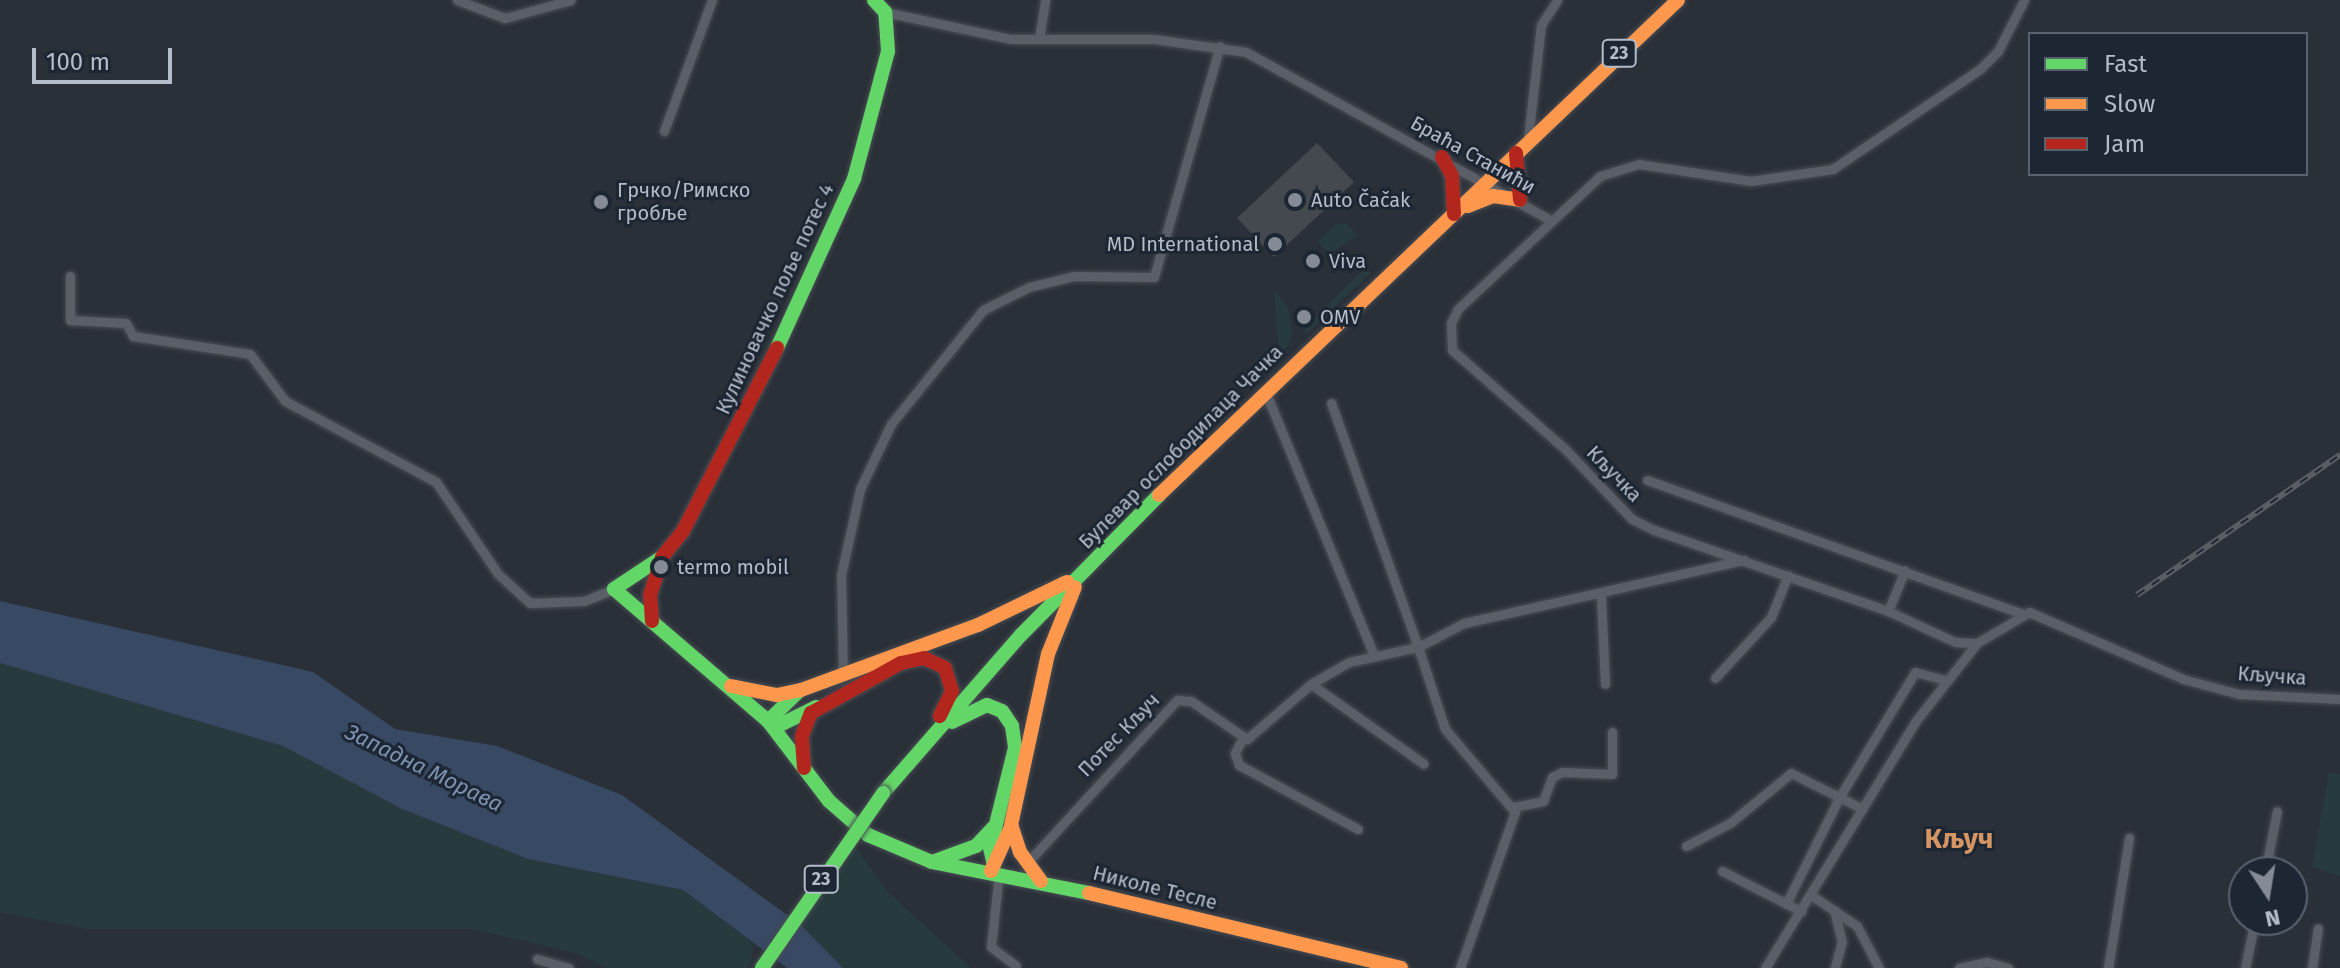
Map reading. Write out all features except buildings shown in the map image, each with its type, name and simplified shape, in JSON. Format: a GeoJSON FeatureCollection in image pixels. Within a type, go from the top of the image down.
{"type":"FeatureCollection","features":[{"type":"Feature","properties":{"kind":"main road"},"geometry":{"type":"LineString","coordinates":[[874,0],[885,12]]}},
{"type":"Feature","properties":{"kind":"main road","name":"Булевар ослободилаца Чачка"},"geometry":{"type":"LineString","coordinates":[[762,968],[883,793],[1078,578],[1265,391],[1678,0]]}},
{"type":"Feature","properties":{"kind":"main road","name":"Кулиновачко поље потес 4"},"geometry":{"type":"LineString","coordinates":[[652,621],[650,595],[662,557],[702,494],[834,230],[885,69],[885,12]]}},
{"type":"Feature","properties":{"kind":"main road"},"geometry":{"type":"LineString","coordinates":[[1442,157],[1452,176],[1454,214],[1493,196],[1520,200],[1516,152]]}},
{"type":"Feature","properties":{"kind":"main road","name":"Кулиновачко поље потес 4"},"geometry":{"type":"LineString","coordinates":[[614,589],[662,557]]}},
{"type":"Feature","properties":{"kind":"main road"},"geometry":{"type":"LineString","coordinates":[[731,686],[777,695],[801,690],[978,625],[1078,578]]}},
{"type":"Feature","properties":{"kind":"main road"},"geometry":{"type":"LineString","coordinates":[[994,870],[1011,825],[1048,654],[1078,578]]}},
{"type":"Feature","properties":{"kind":"main road"},"geometry":{"type":"LineString","coordinates":[[614,589],[731,686],[771,725],[804,768]]}},
{"type":"Feature","properties":{"kind":"main road"},"geometry":{"type":"LineString","coordinates":[[771,725],[820,707],[889,668],[930,659],[945,668],[952,687],[935,733]]}},
{"type":"Feature","properties":{"kind":"main road"},"geometry":{"type":"LineString","coordinates":[[771,725],[801,690]]}},
{"type":"Feature","properties":{"kind":"main road"},"geometry":{"type":"LineString","coordinates":[[935,733],[976,706],[993,706],[1008,718],[1015,748],[995,825],[994,870]]}},
{"type":"Feature","properties":{"kind":"main road"},"geometry":{"type":"LineString","coordinates":[[804,768],[803,731],[820,707]]}},
{"type":"Feature","properties":{"kind":"main road","name":"Николе Тесле"},"geometry":{"type":"LineString","coordinates":[[804,768],[846,818],[899,852],[932,862],[994,870],[1401,968]]}},
{"type":"Feature","properties":{"kind":"main road"},"geometry":{"type":"LineString","coordinates":[[932,862],[976,846],[995,825]]}},
{"type":"Feature","properties":{"kind":"main road"},"geometry":{"type":"LineString","coordinates":[[1011,825],[1027,863],[1041,881]]}},
{"type":"Feature","properties":{"kind":"street"},"geometry":{"type":"LineString","coordinates":[[457,0],[505,18],[571,0]]}},
{"type":"Feature","properties":{"kind":"street"},"geometry":{"type":"LineString","coordinates":[[664,131],[712,0]]}},
{"type":"Feature","properties":{"kind":"street"},"geometry":{"type":"LineString","coordinates":[[1039,39],[1045,0]]}},
{"type":"Feature","properties":{"kind":"street","name":"Браћа Станићи"},"geometry":{"type":"LineString","coordinates":[[1528,139],[1541,25],[1557,0]]}},
{"type":"Feature","properties":{"kind":"street","name":"Браћа Станићи"},"geometry":{"type":"LineString","coordinates":[[885,12],[952,30],[1039,39],[1220,46],[1246,52],[1487,181],[1548,219],[1591,182],[1621,167],[1751,181],[1846,163],[1980,69],[1998,51],[2024,0]]}},
{"type":"Feature","properties":{"kind":"street"},"geometry":{"type":"LineString","coordinates":[[843,676],[841,575],[860,489],[891,424],[983,310],[1029,287],[1074,276],[1154,277],[1220,46]]}},
{"type":"Feature","properties":{"kind":"street","name":"Кључка"},"geometry":{"type":"LineString","coordinates":[[1548,219],[1458,309],[1451,323],[1452,350],[1565,449],[1632,519],[1888,611],[1955,642],[1977,643]]}},
{"type":"Feature","properties":{"kind":"street"},"geometry":{"type":"LineString","coordinates":[[70,276],[70,320],[126,323],[133,336],[250,354],[285,401],[436,482],[498,574],[530,603],[584,601],[614,589]]}},
{"type":"Feature","properties":{"kind":"street"},"geometry":{"type":"LineString","coordinates":[[1265,391],[1373,653]]}},
{"type":"Feature","properties":{"kind":"street"},"geometry":{"type":"LineString","coordinates":[[1331,403],[1445,729],[1481,779],[1513,807]]}},
{"type":"Feature","properties":{"kind":"street","name":"Кључка"},"geometry":{"type":"LineString","coordinates":[[1647,480],[2024,614],[2040,615],[2183,679],[2239,694],[2340,699]]}},
{"type":"Feature","properties":{"kind":"street"},"geometry":{"type":"LineString","coordinates":[[1358,829],[1239,765],[1235,753],[1242,739],[1311,684],[1373,653],[1418,647],[1464,623],[1601,596],[1746,560]]}},
{"type":"Feature","properties":{"kind":"street"},"geometry":{"type":"LineString","coordinates":[[1888,611],[1905,570]]}},
{"type":"Feature","properties":{"kind":"street"},"geometry":{"type":"LineString","coordinates":[[1715,678],[1771,617],[1788,575]]}},
{"type":"Feature","properties":{"kind":"street"},"geometry":{"type":"LineString","coordinates":[[1601,596],[1605,684]]}},
{"type":"Feature","properties":{"kind":"street"},"geometry":{"type":"LineString","coordinates":[[1765,968],[1944,680],[1977,643],[2024,614]]}},
{"type":"Feature","properties":{"kind":"street"},"geometry":{"type":"LineString","coordinates":[[1786,904],[1840,796],[1915,672],[1944,680]]}},
{"type":"Feature","properties":{"kind":"street"},"geometry":{"type":"LineString","coordinates":[[1311,684],[1424,764]]}},
{"type":"Feature","properties":{"kind":"street","name":"Потес Кључ"},"geometry":{"type":"LineString","coordinates":[[1027,863],[1177,700],[1191,701],[1242,739]]}},
{"type":"Feature","properties":{"kind":"street"},"geometry":{"type":"LineString","coordinates":[[1513,807],[1543,801],[1552,777],[1562,772],[1612,774],[1612,732]]}},
{"type":"Feature","properties":{"kind":"street"},"geometry":{"type":"LineString","coordinates":[[1686,846],[1730,823],[1791,773],[1863,809]]}},
{"type":"Feature","properties":{"kind":"street"},"geometry":{"type":"LineString","coordinates":[[1460,968],[1513,807]]}},
{"type":"Feature","properties":{"kind":"street"},"geometry":{"type":"LineString","coordinates":[[2268,856],[2277,811]]}},
{"type":"Feature","properties":{"kind":"street"},"geometry":{"type":"LineString","coordinates":[[2108,968],[2129,838]]}},
{"type":"Feature","properties":{"kind":"street"},"geometry":{"type":"LineString","coordinates":[[994,870],[991,947],[1016,966]]}},
{"type":"Feature","properties":{"kind":"street"},"geometry":{"type":"LineString","coordinates":[[1722,871],[1801,911]]}},
{"type":"Feature","properties":{"kind":"street"},"geometry":{"type":"LineString","coordinates":[[1811,895],[1863,935],[1879,968]]}},
{"type":"Feature","properties":{"kind":"street"},"geometry":{"type":"LineString","coordinates":[[1834,910],[1842,941],[1835,968]]}},
{"type":"Feature","properties":{"kind":"street"},"geometry":{"type":"LineString","coordinates":[[2312,968],[2318,928]]}},
{"type":"Feature","properties":{"kind":"street"},"geometry":{"type":"LineString","coordinates":[[1842,941],[1863,935]]}},
{"type":"Feature","properties":{"kind":"street"},"geometry":{"type":"LineString","coordinates":[[2245,968],[2252,936]]}},
{"type":"Feature","properties":{"kind":"street"},"geometry":{"type":"LineString","coordinates":[[537,959],[569,968]]}},
{"type":"Feature","properties":{"kind":"street"},"geometry":{"type":"LineString","coordinates":[[1959,968],[1987,962],[2008,968]]}},
{"type":"Feature","properties":{"kind":"green space"},"geometry":{"type":"Polygon","coordinates":[[[1336,224],[1347,224],[1357,235],[1329,255],[1318,241],[1336,224]]]}},
{"type":"Feature","properties":{"kind":"green space"},"geometry":{"type":"Polygon","coordinates":[[[1361,272],[1372,272],[1304,336],[1306,326],[1361,272]]]}},
{"type":"Feature","properties":{"kind":"green space"},"geometry":{"type":"Polygon","coordinates":[[[1274,289],[1288,307],[1292,336],[1285,352],[1278,344],[1274,289]]]}},
{"type":"Feature","properties":{"kind":"green space"},"geometry":{"type":"Polygon","coordinates":[[[0,663],[283,746],[402,809],[528,859],[683,890],[753,943],[751,962],[748,968],[607,968],[576,953],[472,929],[87,929],[0,912],[0,663]]]}},
{"type":"Feature","properties":{"kind":"green space"},"geometry":{"type":"Polygon","coordinates":[[[2329,772],[2340,774],[2340,876],[2312,867],[2329,772]]]}},
{"type":"Feature","properties":{"kind":"green space"},"geometry":{"type":"Polygon","coordinates":[[[856,848],[888,892],[971,968],[843,968],[801,925],[856,848]]]}},
{"type":"Feature","properties":{"kind":"water","name":"Западна Морава"},"geometry":{"type":"Polygon","coordinates":[[[0,601],[313,672],[395,729],[497,746],[622,795],[801,925],[843,968],[787,968],[683,890],[528,859],[402,809],[283,746],[0,663],[0,601]]]}},
{"type":"Feature","properties":{"kind":"railway"},"geometry":{"type":"LineString","coordinates":[[2137,595],[2340,455]]}},
{"type":"Feature","properties":{"kind":"traffic: fast"},"geometry":{"type":"LineString","coordinates":[[777,348],[854,179],[888,51],[885,12],[874,0]]}},
{"type":"Feature","properties":{"kind":"traffic: fast"},"geometry":{"type":"LineString","coordinates":[[883,793],[1021,635],[1159,495]]}},
{"type":"Feature","properties":{"kind":"traffic: fast"},"geometry":{"type":"LineString","coordinates":[[662,557],[614,589],[768,721],[829,801],[868,835],[932,862],[1089,893]]}},
{"type":"Feature","properties":{"kind":"traffic: fast"},"geometry":{"type":"LineString","coordinates":[[768,721],[797,693]]}},
{"type":"Feature","properties":{"kind":"traffic: fast"},"geometry":{"type":"LineString","coordinates":[[952,722],[987,705],[1002,711],[1012,726],[1015,748],[990,848],[994,865]]}},
{"type":"Feature","properties":{"kind":"traffic: fast"},"geometry":{"type":"LineString","coordinates":[[774,728],[816,707]]}},
{"type":"Feature","properties":{"kind":"traffic: fast"},"geometry":{"type":"LineString","coordinates":[[762,968],[883,793]]}},
{"type":"Feature","properties":{"kind":"traffic: fast"},"geometry":{"type":"LineString","coordinates":[[932,862],[976,846],[993,828]]}},
{"type":"Feature","properties":{"kind":"traffic: slow"},"geometry":{"type":"LineString","coordinates":[[1159,495],[1678,0]]}},
{"type":"Feature","properties":{"kind":"traffic: slow"},"geometry":{"type":"LineString","coordinates":[[1468,206],[1493,196],[1520,200]]}},
{"type":"Feature","properties":{"kind":"traffic: slow"},"geometry":{"type":"LineString","coordinates":[[731,686],[777,695],[801,690],[978,625],[1067,582]]}},
{"type":"Feature","properties":{"kind":"traffic: slow"},"geometry":{"type":"LineString","coordinates":[[1041,881],[1020,852],[1011,825],[1048,654],[1075,587]]}},
{"type":"Feature","properties":{"kind":"traffic: slow"},"geometry":{"type":"LineString","coordinates":[[991,871],[1010,829]]}},
{"type":"Feature","properties":{"kind":"traffic: slow"},"geometry":{"type":"LineString","coordinates":[[1089,893],[1401,968]]}},
{"type":"Feature","properties":{"kind":"traffic: jam"},"geometry":{"type":"LineString","coordinates":[[1516,153],[1520,200]]}},
{"type":"Feature","properties":{"kind":"traffic: jam"},"geometry":{"type":"LineString","coordinates":[[1442,157],[1452,176],[1454,214]]}},
{"type":"Feature","properties":{"kind":"traffic: jam"},"geometry":{"type":"LineString","coordinates":[[652,621],[650,595],[662,557],[683,531],[777,348]]}},
{"type":"Feature","properties":{"kind":"traffic: jam"},"geometry":{"type":"LineString","coordinates":[[804,768],[802,736],[811,713],[901,663],[924,658],[945,668],[952,691],[940,716]]}},
{"type":"Feature","properties":{"kind":"place","name":"Auto Čačak"},"geometry":{"type":"Point","coordinates":[1295,200]}},
{"type":"Feature","properties":{"kind":"place","name":"Грчко/Римско гробље"},"geometry":{"type":"Point","coordinates":[601,202]}},
{"type":"Feature","properties":{"kind":"place","name":"MD International"},"geometry":{"type":"Point","coordinates":[1275,244]}},
{"type":"Feature","properties":{"kind":"place","name":"Viva"},"geometry":{"type":"Point","coordinates":[1313,261]}},
{"type":"Feature","properties":{"kind":"place","name":"OMV"},"geometry":{"type":"Point","coordinates":[1304,317]}},
{"type":"Feature","properties":{"kind":"place","name":"termo mobil"},"geometry":{"type":"Point","coordinates":[661,567]}},
{"type":"Feature","properties":{"kind":"district","name":"Кључ"},"geometry":{"type":"Point","coordinates":[1959,839]}}]}
